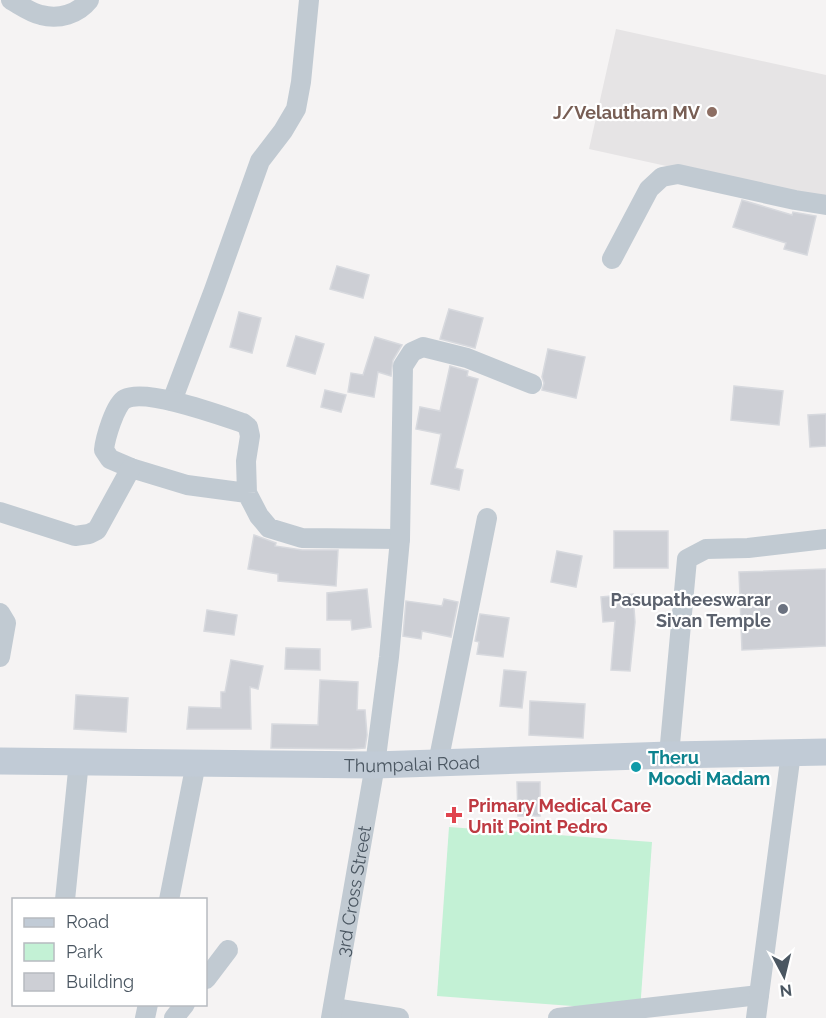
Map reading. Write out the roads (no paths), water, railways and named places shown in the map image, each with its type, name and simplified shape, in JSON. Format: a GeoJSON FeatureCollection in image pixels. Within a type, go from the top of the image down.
{"type":"FeatureCollection","features":[{"type":"Feature","properties":{"kind":"street"},"geometry":{"type":"LineString","coordinates":[[11,0],[41,15],[62,17],[82,9],[89,0]]}},
{"type":"Feature","properties":{"kind":"street"},"geometry":{"type":"LineString","coordinates":[[172,400],[260,161],[283,131],[296,109],[309,0]]}},
{"type":"Feature","properties":{"kind":"street"},"geometry":{"type":"LineString","coordinates":[[612,258],[649,189],[662,177],[678,174],[826,205]]}},
{"type":"Feature","properties":{"kind":"street","name":"3rd Cross Street"},"geometry":{"type":"LineString","coordinates":[[332,1013],[375,765],[388,657],[400,539],[403,366],[412,352],[423,347],[467,358],[532,384]]}},
{"type":"Feature","properties":{"kind":"street"},"geometry":{"type":"LineString","coordinates":[[247,493],[187,485],[130,468],[110,459],[104,450],[105,443],[119,403],[135,396],[172,400],[243,423],[248,427],[250,436],[246,461],[247,493],[259,516],[269,528],[302,538],[400,539]]}},
{"type":"Feature","properties":{"kind":"street"},"geometry":{"type":"LineString","coordinates":[[0,512],[75,536],[89,534],[97,530],[130,468]]}},
{"type":"Feature","properties":{"kind":"street"},"geometry":{"type":"LineString","coordinates":[[438,763],[487,518]]}},
{"type":"Feature","properties":{"kind":"street"},"geometry":{"type":"LineString","coordinates":[[669,755],[687,559],[706,549],[748,548],[826,539]]}},
{"type":"Feature","properties":{"kind":"street"},"geometry":{"type":"LineString","coordinates":[[0,613],[6,623],[0,657]]}},
{"type":"Feature","properties":{"kind":"street","name":"Thumpalai Road"},"geometry":{"type":"LineString","coordinates":[[0,760],[375,765],[826,752]]}},
{"type":"Feature","properties":{"kind":"street"},"geometry":{"type":"LineString","coordinates":[[756,1018],[791,753]]}},
{"type":"Feature","properties":{"kind":"street"},"geometry":{"type":"LineString","coordinates":[[65,898],[79,761]]}},
{"type":"Feature","properties":{"kind":"street"},"geometry":{"type":"LineString","coordinates":[[169,898],[196,763]]}},
{"type":"Feature","properties":{"kind":"street"},"geometry":{"type":"LineString","coordinates":[[207,978],[228,950]]}},
{"type":"Feature","properties":{"kind":"street"},"geometry":{"type":"LineString","coordinates":[[558,1018],[759,994]]}},
{"type":"Feature","properties":{"kind":"street"},"geometry":{"type":"LineString","coordinates":[[174,1018],[184,1006]]}},
{"type":"Feature","properties":{"kind":"street"},"geometry":{"type":"LineString","coordinates":[[332,1013],[399,1018]]}},
{"type":"Feature","properties":{"kind":"place","name":"J/Velautham MV"},"geometry":{"type":"Point","coordinates":[712,112]}},
{"type":"Feature","properties":{"kind":"place","name":"Pasupatheeswarar Sivan Temple"},"geometry":{"type":"Point","coordinates":[783,609]}},
{"type":"Feature","properties":{"kind":"place","name":"Theru Moodi Madam"},"geometry":{"type":"Point","coordinates":[636,767]}},
{"type":"Feature","properties":{"kind":"place","name":"Primary Medical Care Unit Point Pedro"},"geometry":{"type":"Point","coordinates":[454,815]}}]}
